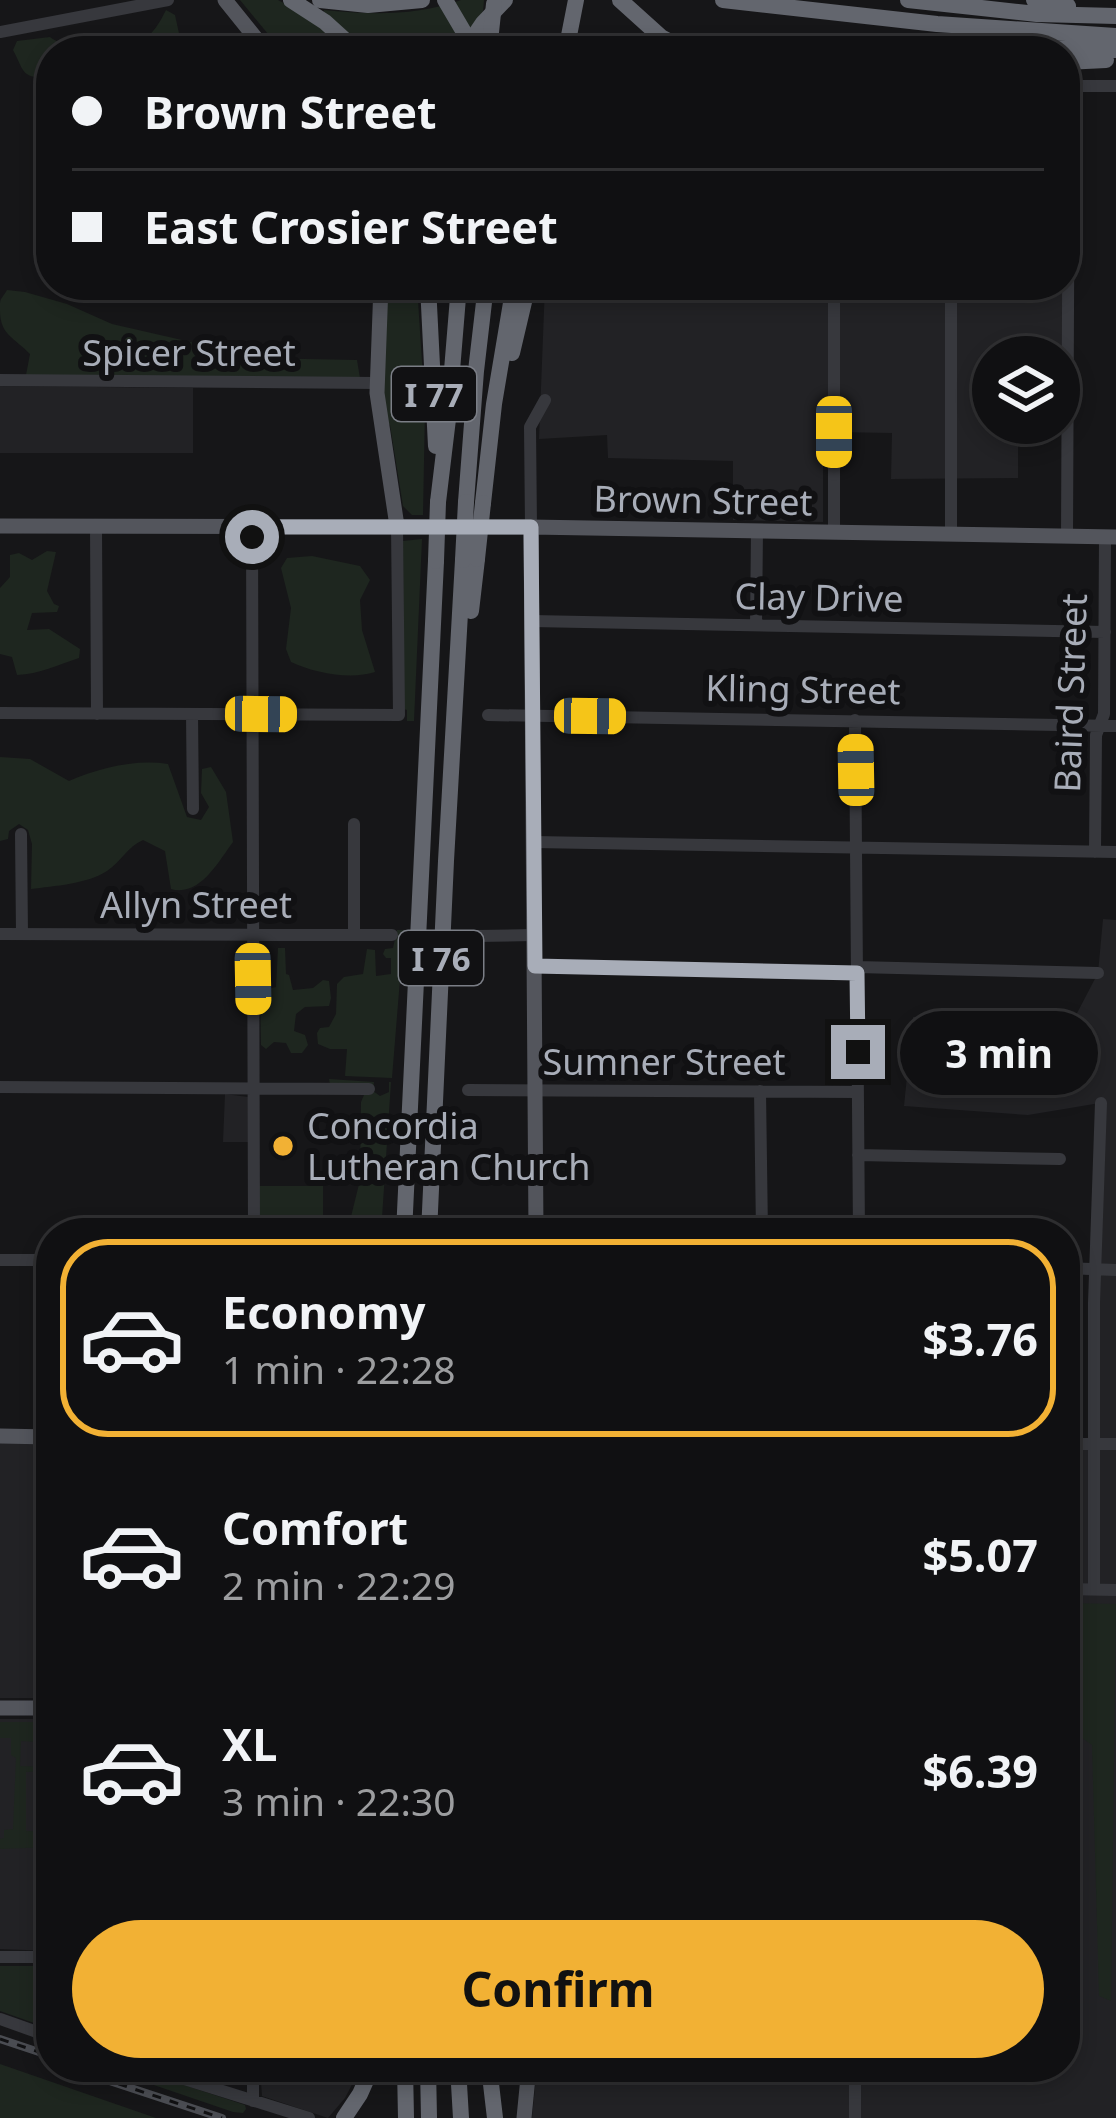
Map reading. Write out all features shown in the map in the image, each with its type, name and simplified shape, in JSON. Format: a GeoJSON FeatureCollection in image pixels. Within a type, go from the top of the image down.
{"type":"FeatureCollection","features":[{"type":"Feature","properties":{"kind":"highway"},"geometry":{"type":"LineString","coordinates":[[291,0],[341,36]]}},
{"type":"Feature","properties":{"kind":"highway"},"geometry":{"type":"LineString","coordinates":[[320,0],[368,5],[422,0]]}},
{"type":"Feature","properties":{"kind":"highway"},"geometry":{"type":"LineString","coordinates":[[445,0],[468,36]]}},
{"type":"Feature","properties":{"kind":"highway"},"geometry":{"type":"LineString","coordinates":[[491,36],[495,0]]}},
{"type":"Feature","properties":{"kind":"highway"},"geometry":{"type":"LineString","coordinates":[[474,36],[505,0]]}},
{"type":"Feature","properties":{"kind":"highway"},"geometry":{"type":"LineString","coordinates":[[620,0],[660,36]]}},
{"type":"Feature","properties":{"kind":"highway"},"geometry":{"type":"LineString","coordinates":[[723,0],[937,24],[1116,36]]}},
{"type":"Feature","properties":{"kind":"highway"},"geometry":{"type":"LineString","coordinates":[[908,0],[1037,14],[1116,15]]}},
{"type":"Feature","properties":{"kind":"highway"},"geometry":{"type":"LineString","coordinates":[[1034,0],[1116,15]]}},
{"type":"Feature","properties":{"kind":"highway"},"geometry":{"type":"LineString","coordinates":[[1080,53],[1116,55]]}},
{"type":"Feature","properties":{"kind":"highway"},"geometry":{"type":"LineString","coordinates":[[1080,60],[1116,55]]}},
{"type":"Feature","properties":{"kind":"highway","name":"I 77"},"geometry":{"type":"LineString","coordinates":[[429,300],[438,502]]}},
{"type":"Feature","properties":{"kind":"highway","name":"I 76"},"geometry":{"type":"LineString","coordinates":[[405,1218],[438,502],[458,300]]}},
{"type":"Feature","properties":{"kind":"highway"},"geometry":{"type":"LineString","coordinates":[[474,502],[476,371],[485,300]]}},
{"type":"Feature","properties":{"kind":"highway"},"geometry":{"type":"LineString","coordinates":[[474,502],[511,300]]}},
{"type":"Feature","properties":{"kind":"highway","name":"I 77"},"geometry":{"type":"LineString","coordinates":[[494,404],[512,357],[525,300]]}},
{"type":"Feature","properties":{"kind":"highway","name":"I 76"},"geometry":{"type":"LineString","coordinates":[[430,1218],[446,861],[474,502]]}},
{"type":"Feature","properties":{"kind":"highway"},"geometry":{"type":"LineString","coordinates":[[344,2118],[365,2082]]}},
{"type":"Feature","properties":{"kind":"highway"},"geometry":{"type":"LineString","coordinates":[[405,2082],[406,2118]]}},
{"type":"Feature","properties":{"kind":"highway"},"geometry":{"type":"LineString","coordinates":[[428,2082],[429,2118]]}},
{"type":"Feature","properties":{"kind":"highway"},"geometry":{"type":"LineString","coordinates":[[459,2082],[462,2118]]}},
{"type":"Feature","properties":{"kind":"highway"},"geometry":{"type":"LineString","coordinates":[[491,2082],[495,2118]]}},
{"type":"Feature","properties":{"kind":"main road"},"geometry":{"type":"LineString","coordinates":[[225,0],[254,36]]}},
{"type":"Feature","properties":{"kind":"main road"},"geometry":{"type":"LineString","coordinates":[[380,300],[377,383],[397,526]]}},
{"type":"Feature","properties":{"kind":"main road","name":"Brown Street"},"geometry":{"type":"LineString","coordinates":[[0,526],[531,527],[1110,537]]}},
{"type":"Feature","properties":{"kind":"main road"},"geometry":{"type":"LineString","coordinates":[[531,527],[536,1218]]}},
{"type":"Feature","properties":{"kind":"main road"},"geometry":{"type":"LineString","coordinates":[[0,1436],[36,1437]]}},
{"type":"Feature","properties":{"kind":"main road"},"geometry":{"type":"LineString","coordinates":[[0,1708],[36,1708]]}},
{"type":"Feature","properties":{"kind":"main road"},"geometry":{"type":"LineString","coordinates":[[524,2118],[528,2082]]}},
{"type":"Feature","properties":{"kind":"street"},"geometry":{"type":"LineString","coordinates":[[0,32],[167,0]]}},
{"type":"Feature","properties":{"kind":"street"},"geometry":{"type":"LineString","coordinates":[[1080,86],[1116,86]]}},
{"type":"Feature","properties":{"kind":"street"},"geometry":{"type":"LineString","coordinates":[[834,300],[834,532]]}},
{"type":"Feature","properties":{"kind":"street"},"geometry":{"type":"LineString","coordinates":[[951,300],[951,535]]}},
{"type":"Feature","properties":{"kind":"street"},"geometry":{"type":"LineString","coordinates":[[1067,300],[1067,537]]}},
{"type":"Feature","properties":{"kind":"street","name":"Spicer Street"},"geometry":{"type":"LineString","coordinates":[[0,380],[377,383]]}},
{"type":"Feature","properties":{"kind":"street"},"geometry":{"type":"LineString","coordinates":[[531,527],[530,428],[545,400]]}},
{"type":"Feature","properties":{"kind":"street"},"geometry":{"type":"LineString","coordinates":[[0,713],[399,715],[397,526]]}},
{"type":"Feature","properties":{"kind":"street"},"geometry":{"type":"LineString","coordinates":[[96,527],[97,713]]}},
{"type":"Feature","properties":{"kind":"street"},"geometry":{"type":"LineString","coordinates":[[252,527],[254,1218]]}},
{"type":"Feature","properties":{"kind":"street"},"geometry":{"type":"LineString","coordinates":[[756,625],[757,530]]}},
{"type":"Feature","properties":{"kind":"street","name":"Baird Street"},"geometry":{"type":"LineString","coordinates":[[1094,852],[1095,749],[1104,714],[1110,537]]}},
{"type":"Feature","properties":{"kind":"street","name":"Clay Drive"},"geometry":{"type":"LineString","coordinates":[[532,621],[1109,634]]}},
{"type":"Feature","properties":{"kind":"street"},"geometry":{"type":"LineString","coordinates":[[192,714],[193,809]]}},
{"type":"Feature","properties":{"kind":"street","name":"Kling Street"},"geometry":{"type":"LineString","coordinates":[[488,716],[1116,726]]}},
{"type":"Feature","properties":{"kind":"street"},"geometry":{"type":"LineString","coordinates":[[855,719],[859,1218]]}},
{"type":"Feature","properties":{"kind":"street"},"geometry":{"type":"LineString","coordinates":[[354,824],[354,934]]}},
{"type":"Feature","properties":{"kind":"street"},"geometry":{"type":"LineString","coordinates":[[21,834],[22,934]]}},
{"type":"Feature","properties":{"kind":"street"},"geometry":{"type":"LineString","coordinates":[[534,842],[1116,852]]}},
{"type":"Feature","properties":{"kind":"street","name":"Allyn Street"},"geometry":{"type":"LineString","coordinates":[[0,934],[392,935]]}},
{"type":"Feature","properties":{"kind":"street"},"geometry":{"type":"LineString","coordinates":[[476,936],[534,935]]}},
{"type":"Feature","properties":{"kind":"street"},"geometry":{"type":"LineString","coordinates":[[535,966],[1098,973]]}},
{"type":"Feature","properties":{"kind":"street"},"geometry":{"type":"LineString","coordinates":[[0,1087],[369,1089]]}},
{"type":"Feature","properties":{"kind":"street","name":"Sumner Street"},"geometry":{"type":"LineString","coordinates":[[468,1090],[859,1092]]}},
{"type":"Feature","properties":{"kind":"street"},"geometry":{"type":"LineString","coordinates":[[760,1091],[762,1218]]}},
{"type":"Feature","properties":{"kind":"street"},"geometry":{"type":"LineString","coordinates":[[1094,1589],[1101,1103]]}},
{"type":"Feature","properties":{"kind":"street"},"geometry":{"type":"LineString","coordinates":[[858,1155],[1060,1159]]}},
{"type":"Feature","properties":{"kind":"street"},"geometry":{"type":"LineString","coordinates":[[0,1260],[36,1260]]}},
{"type":"Feature","properties":{"kind":"street"},"geometry":{"type":"LineString","coordinates":[[1080,1268],[1116,1270]]}},
{"type":"Feature","properties":{"kind":"street"},"geometry":{"type":"LineString","coordinates":[[1080,1443],[1116,1444]]}},
{"type":"Feature","properties":{"kind":"street"},"geometry":{"type":"LineString","coordinates":[[1080,1589],[1116,1590]]}},
{"type":"Feature","properties":{"kind":"street"},"geometry":{"type":"LineString","coordinates":[[0,1956],[36,1957]]}},
{"type":"Feature","properties":{"kind":"street"},"geometry":{"type":"LineString","coordinates":[[0,2019],[36,2032]]}},
{"type":"Feature","properties":{"kind":"street"},"geometry":{"type":"LineString","coordinates":[[193,2082],[309,2118]]}},
{"type":"Feature","properties":{"kind":"street"},"geometry":{"type":"LineString","coordinates":[[253,2082],[253,2101]]}},
{"type":"Feature","properties":{"kind":"street"},"geometry":{"type":"LineString","coordinates":[[855,2082],[855,2118]]}},
{"type":"Feature","properties":{"kind":"shaded area"},"geometry":{"type":"Polygon","coordinates":[[[240,0],[278,0],[332,36],[270,36],[240,0]]]}},
{"type":"Feature","properties":{"kind":"shaded area"},"geometry":{"type":"Polygon","coordinates":[[[484,0],[483,11],[465,36],[349,36],[324,12],[410,12],[484,0]]]}},
{"type":"Feature","properties":{"kind":"shaded area"},"geometry":{"type":"Polygon","coordinates":[[[166,10],[175,15],[180,36],[148,36],[166,10]]]}},
{"type":"Feature","properties":{"kind":"shaded area"},"geometry":{"type":"Polygon","coordinates":[[[36,39],[36,77],[22,69],[13,50],[17,41],[36,39]]]}},
{"type":"Feature","properties":{"kind":"shaded area"},"geometry":{"type":"Polygon","coordinates":[[[7,290],[25,292],[36,295],[36,300],[67,304],[112,324],[254,358],[357,360],[360,378],[26,375],[30,354],[6,331],[0,301],[7,290]]]}},
{"type":"Feature","properties":{"kind":"shaded area"},"geometry":{"type":"Polygon","coordinates":[[[386,300],[418,300],[425,408],[423,515],[412,515],[403,506],[383,393],[386,300]]]}},
{"type":"Feature","properties":{"kind":"shaded area"},"geometry":{"type":"Polygon","coordinates":[[[544,300],[832,300],[830,456],[823,459],[823,522],[733,520],[733,461],[608,458],[607,435],[539,439],[544,300]]]}},
{"type":"Feature","properties":{"kind":"shaded area"},"geometry":{"type":"Polygon","coordinates":[[[834,300],[1065,300],[1066,336],[972,336],[972,444],[1018,444],[1018,478],[891,479],[892,433],[834,432],[834,300]]]}},
{"type":"Feature","properties":{"kind":"shaded area"},"geometry":{"type":"Polygon","coordinates":[[[0,386],[193,388],[193,453],[0,453],[0,386]]]}},
{"type":"Feature","properties":{"kind":"shaded area"},"geometry":{"type":"Polygon","coordinates":[[[422,539],[414,721],[407,721],[403,541],[422,539]]]}},
{"type":"Feature","properties":{"kind":"shaded area"},"geometry":{"type":"Polygon","coordinates":[[[47,551],[56,552],[47,591],[59,606],[57,612],[32,613],[27,630],[49,629],[80,649],[79,658],[17,675],[12,657],[0,654],[0,588],[10,577],[10,555],[19,553],[32,560],[47,551]]]}},
{"type":"Feature","properties":{"kind":"shaded area"},"geometry":{"type":"Polygon","coordinates":[[[312,556],[360,566],[370,580],[360,600],[362,630],[375,672],[333,674],[291,662],[286,649],[291,608],[281,568],[287,558],[312,556]]]}},
{"type":"Feature","properties":{"kind":"shaded area"},"geometry":{"type":"Polygon","coordinates":[[[0,757],[30,759],[69,781],[118,766],[168,764],[187,817],[201,820],[209,807],[201,793],[202,769],[211,767],[226,792],[233,842],[207,876],[191,888],[171,889],[165,851],[143,840],[99,875],[31,889],[28,830],[19,824],[9,831],[8,839],[0,841],[0,757]]]}},
{"type":"Feature","properties":{"kind":"shaded area"},"geometry":{"type":"Polygon","coordinates":[[[1103,919],[1116,920],[1116,2118],[532,2118],[536,2082],[1080,2082],[1080,1443],[1093,1443],[1100,1103],[1028,1115],[904,1106],[913,1017],[1075,1017],[1098,973],[1103,919]]]}},
{"type":"Feature","properties":{"kind":"shaded area"},"geometry":{"type":"Polygon","coordinates":[[[397,930],[404,930],[392,1078],[345,1076],[347,1049],[318,1044],[317,1033],[329,1027],[336,1014],[337,984],[344,977],[363,974],[367,949],[375,950],[376,976],[391,974],[391,958],[383,954],[393,948],[397,930]]]}},
{"type":"Feature","properties":{"kind":"shaded area"},"geometry":{"type":"Polygon","coordinates":[[[278,948],[285,948],[286,974],[293,990],[329,981],[329,1006],[305,1007],[296,1014],[294,1031],[305,1035],[308,1045],[302,1053],[291,1053],[286,1043],[274,1042],[266,1049],[261,1045],[260,995],[276,987],[278,948]]]}},
{"type":"Feature","properties":{"kind":"shaded area"},"geometry":{"type":"Polygon","coordinates":[[[329,1079],[374,1082],[373,1091],[380,1096],[389,1092],[391,1082],[382,1218],[351,1218],[360,1180],[361,1102],[371,1094],[330,1084],[329,1079]]]}},
{"type":"Feature","properties":{"kind":"shaded area"},"geometry":{"type":"Polygon","coordinates":[[[225,1094],[248,1097],[248,1142],[223,1142],[225,1094]]]}},
{"type":"Feature","properties":{"kind":"shaded area"},"geometry":{"type":"Polygon","coordinates":[[[259,1186],[323,1186],[323,1218],[258,1218],[259,1186]]]}},
{"type":"Feature","properties":{"kind":"shaded area"},"geometry":{"type":"Polygon","coordinates":[[[0,1443],[36,1443],[36,1698],[0,1698],[0,1443]]]}},
{"type":"Feature","properties":{"kind":"shaded area"},"geometry":{"type":"Polygon","coordinates":[[[1080,1603],[1116,1604],[1111,2001],[1099,1996],[1092,1745],[1080,1736],[1080,1603]]]}},
{"type":"Feature","properties":{"kind":"shaded area"},"geometry":{"type":"Polygon","coordinates":[[[0,1719],[36,1719],[36,1950],[0,1949],[0,1719]]]}},
{"type":"Feature","properties":{"kind":"shaded area"},"geometry":{"type":"Polygon","coordinates":[[[0,1722],[36,1722],[36,1742],[21,1741],[20,1766],[36,1767],[36,1772],[26,1772],[26,1831],[36,1831],[36,1848],[0,1849],[4,1830],[13,1829],[16,1758],[11,1755],[11,1738],[0,1738],[0,1722]]]}},
{"type":"Feature","properties":{"kind":"shaded area"},"geometry":{"type":"Polygon","coordinates":[[[0,1966],[36,1966],[36,2024],[0,2011],[0,1966]]]}},
{"type":"Feature","properties":{"kind":"shaded area"},"geometry":{"type":"Polygon","coordinates":[[[0,2064],[36,2076],[36,2082],[52,2082],[156,2118],[0,2118],[0,2064]]]}},
{"type":"Feature","properties":{"kind":"shaded area"},"geometry":{"type":"Polygon","coordinates":[[[145,2082],[175,2082],[245,2105],[243,2113],[145,2082]]]}},
{"type":"Feature","properties":{"kind":"shaded area"},"geometry":{"type":"Polygon","coordinates":[[[261,2082],[353,2082],[328,2118],[262,2096],[261,2082]]]}},
{"type":"Feature","properties":{"kind":"railway"},"geometry":{"type":"LineString","coordinates":[[0,2039],[36,2051]]}},
{"type":"Feature","properties":{"kind":"railway"},"geometry":{"type":"LineString","coordinates":[[113,2082],[222,2118]]}},
{"type":"Feature","properties":{"kind":"place","name":"Concordia Lutheran Church"},"geometry":{"type":"Point","coordinates":[283,1146]}},
{"type":"Feature","properties":{"kind":"route"},"geometry":{"type":"LineString","coordinates":[[252,537],[252,527],[531,527],[535,966],[857,973],[858,1052]]}}]}
